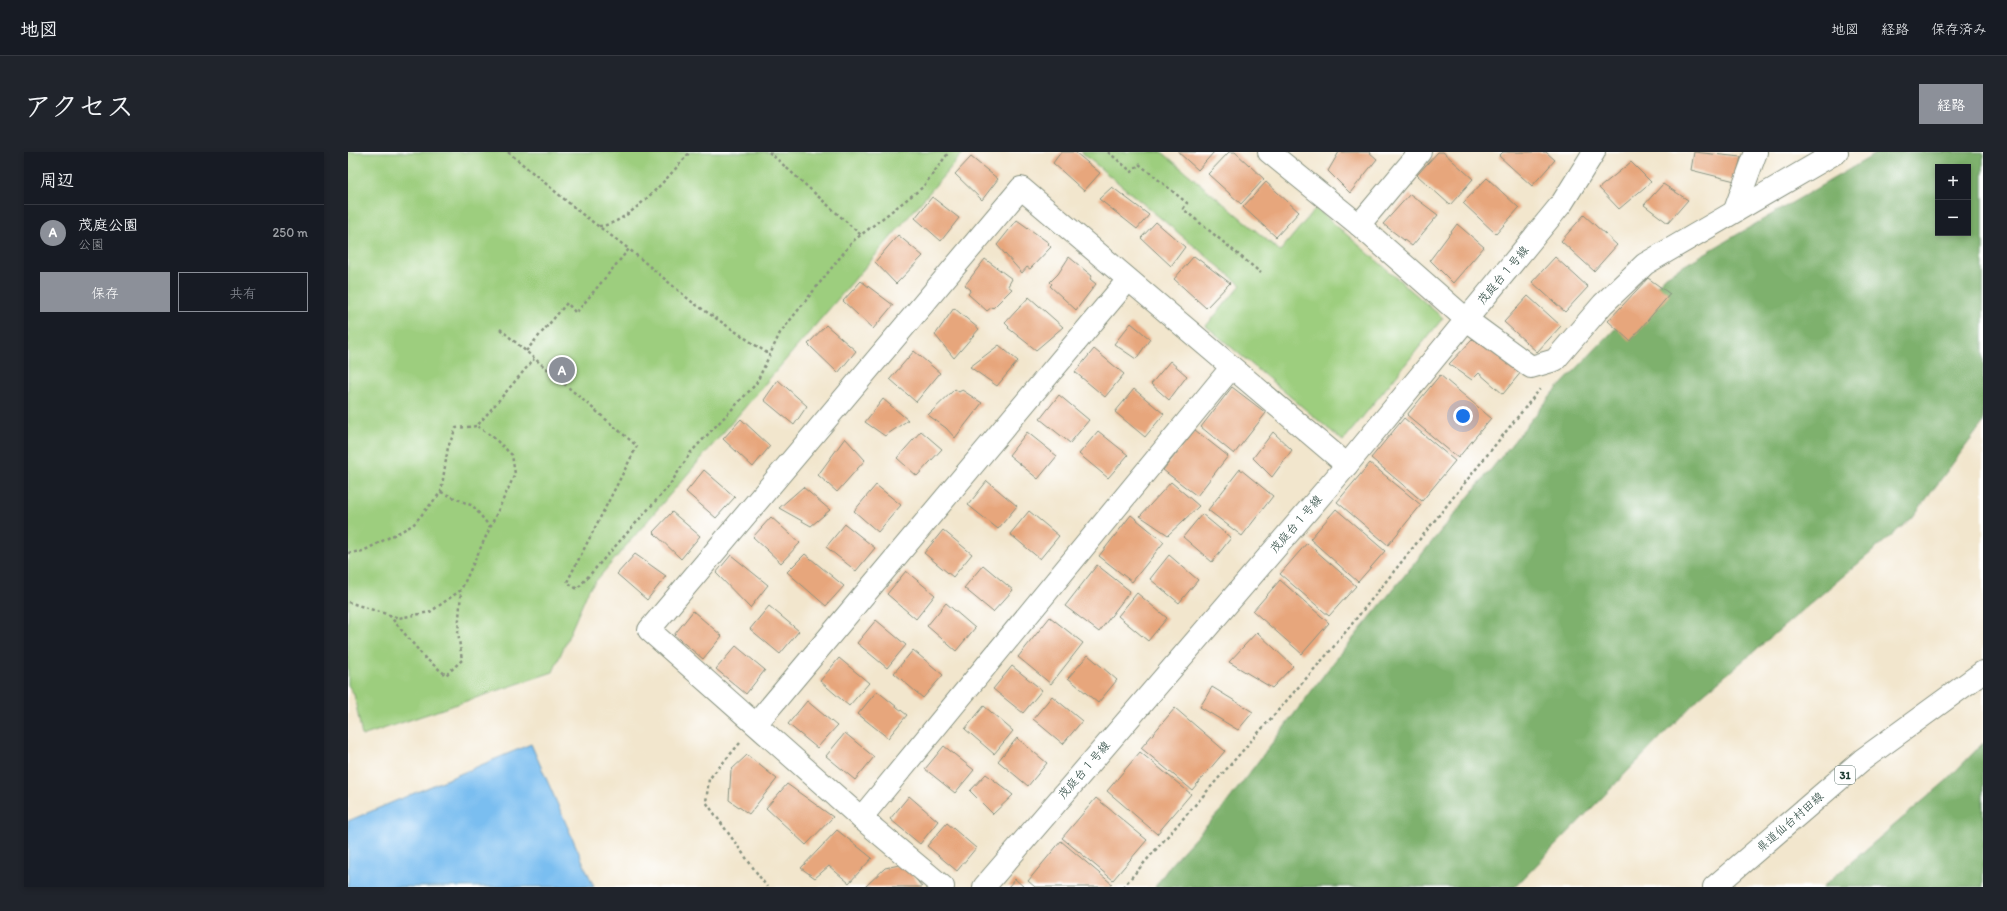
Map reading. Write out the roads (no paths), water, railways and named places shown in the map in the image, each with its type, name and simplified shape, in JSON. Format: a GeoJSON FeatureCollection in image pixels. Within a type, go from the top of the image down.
{"type":"FeatureCollection","features":[{"type":"Feature","properties":{"kind":"street"},"geometry":{"type":"LineString","coordinates":[[1269,152],[1359,225],[1466,320],[1531,367],[1555,360],[1603,304],[1645,264],[1735,210],[1837,152]]}},
{"type":"Feature","properties":{"kind":"street"},"geometry":{"type":"LineString","coordinates":[[1359,225],[1420,152]]}},
{"type":"Feature","properties":{"kind":"street","name":"茂庭台１号線"},"geometry":{"type":"LineString","coordinates":[[984,887],[1347,465],[1562,203],[1594,152]]}},
{"type":"Feature","properties":{"kind":"street"},"geometry":{"type":"LineString","coordinates":[[1735,210],[1756,152]]}},
{"type":"Feature","properties":{"kind":"street"},"geometry":{"type":"LineString","coordinates":[[943,887],[861,818],[650,630],[1021,188],[1347,465]]}},
{"type":"Feature","properties":{"kind":"street"},"geometry":{"type":"LineString","coordinates":[[756,724],[1128,280]]}},
{"type":"Feature","properties":{"kind":"street"},"geometry":{"type":"LineString","coordinates":[[861,818],[1231,368]]}},
{"type":"Feature","properties":{"kind":"street","name":"県道仙台村田線"},"geometry":{"type":"LineString","coordinates":[[1714,887],[1862,760],[1983,672]]}},
{"type":"Feature","properties":{"kind":"water"},"geometry":{"type":"Polygon","coordinates":[[[531,744],[594,887],[348,887],[348,821],[531,744]]]}},
{"type":"Feature","properties":{"kind":"place","name":"茂庭公園"},"geometry":{"type":"Point","coordinates":[562,370]}}]}
